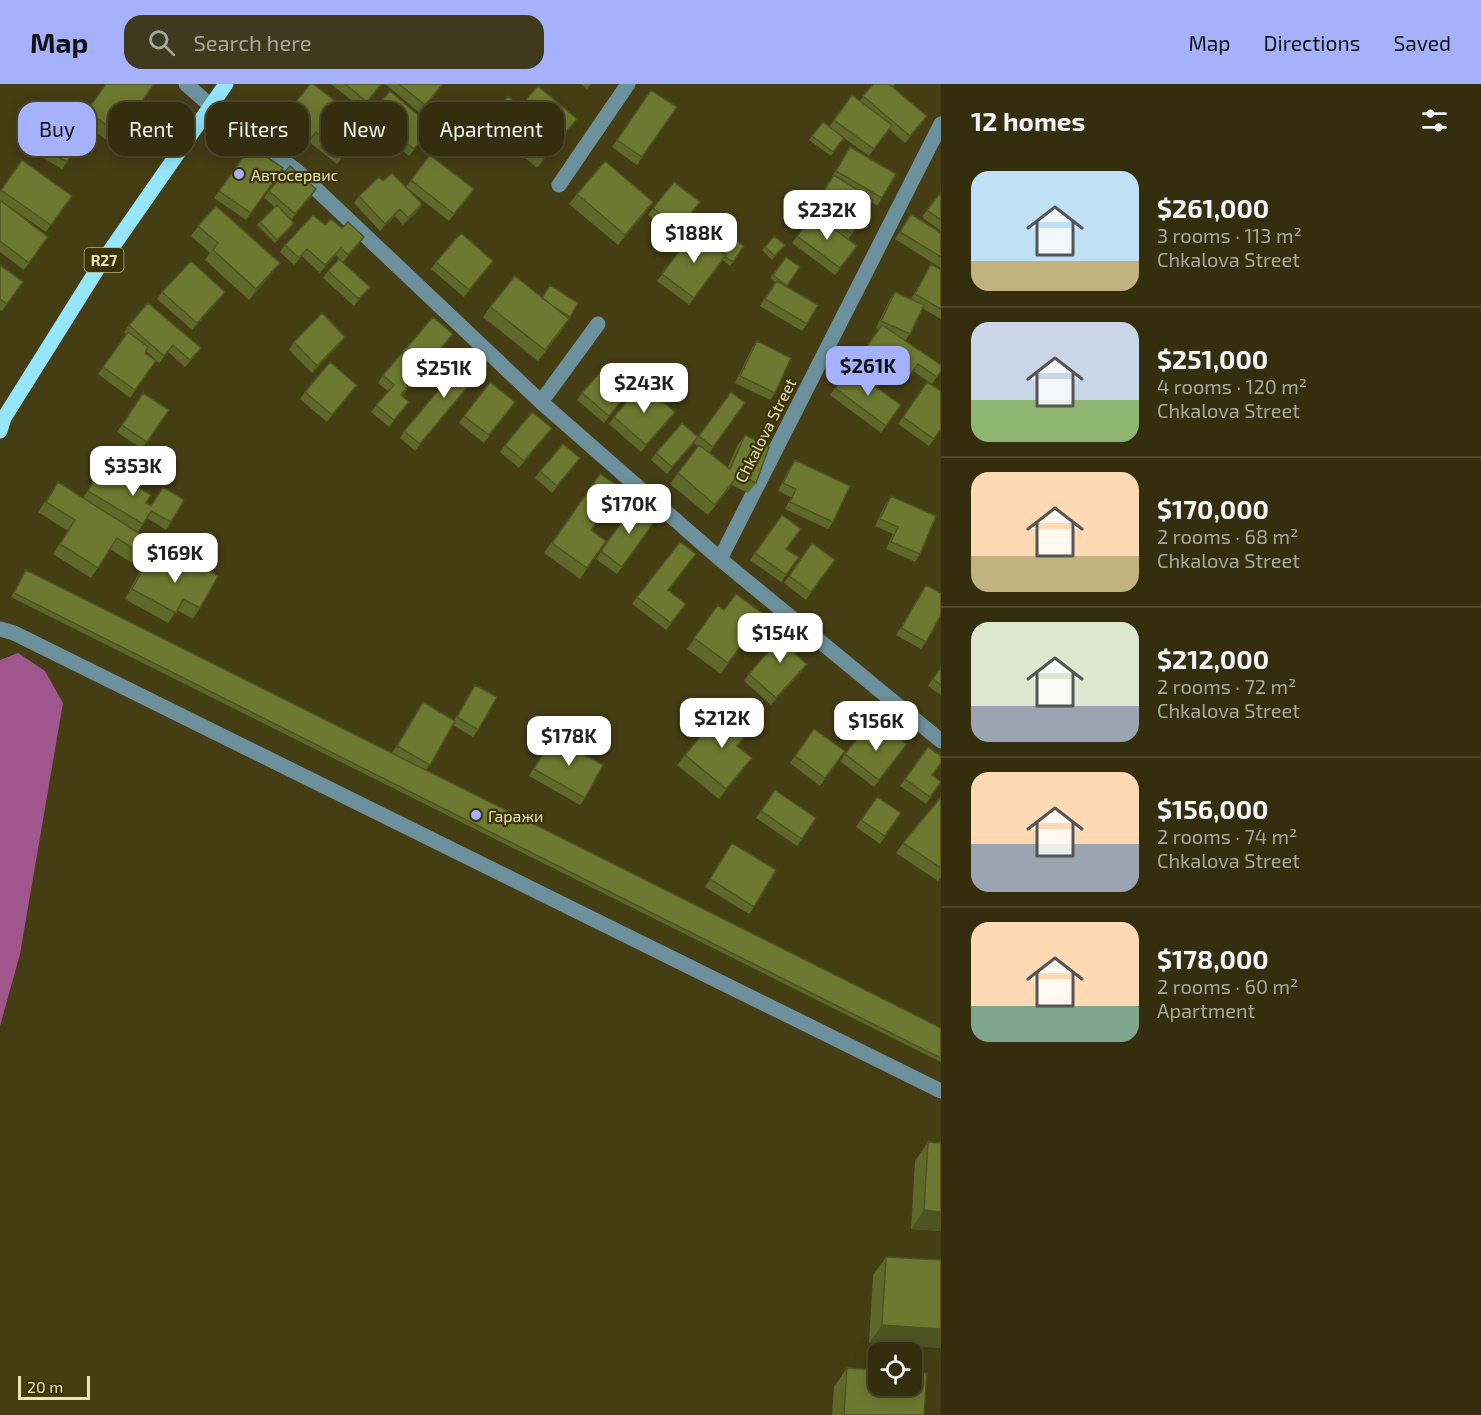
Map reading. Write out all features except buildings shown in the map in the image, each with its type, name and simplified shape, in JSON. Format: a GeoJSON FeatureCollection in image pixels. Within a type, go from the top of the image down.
{"type":"FeatureCollection","features":[{"type":"Feature","properties":{"kind":"main road","name":"R27"},"geometry":{"type":"LineString","coordinates":[[213,102],[226,84]]}},
{"type":"Feature","properties":{"kind":"main road","name":"R27"},"geometry":{"type":"LineString","coordinates":[[1,424],[98,268],[206,112]]}},
{"type":"Feature","properties":{"kind":"street"},"geometry":{"type":"LineString","coordinates":[[186,84],[206,102]]}},
{"type":"Feature","properties":{"kind":"street"},"geometry":{"type":"LineString","coordinates":[[559,185],[628,84]]}},
{"type":"Feature","properties":{"kind":"street","name":"Chkalova Street"},"geometry":{"type":"LineString","coordinates":[[720,559],[941,124]]}},
{"type":"Feature","properties":{"kind":"street"},"geometry":{"type":"LineString","coordinates":[[277,156],[297,171],[541,402],[720,559],[941,741]]}},
{"type":"Feature","properties":{"kind":"street"},"geometry":{"type":"LineString","coordinates":[[541,402],[598,324]]}},
{"type":"Feature","properties":{"kind":"street"},"geometry":{"type":"LineString","coordinates":[[0,629],[14,633],[941,1091]]}},
{"type":"Feature","properties":{"kind":"shaded area"},"geometry":{"type":"Polygon","coordinates":[[[18,653],[45,671],[63,703],[20,954],[0,1026],[0,660],[18,653]]]}},
{"type":"Feature","properties":{"kind":"place","name":"Автосервис"},"geometry":{"type":"Point","coordinates":[239,174]}},
{"type":"Feature","properties":{"kind":"place","name":"Гаражи"},"geometry":{"type":"Point","coordinates":[476,815]}}]}
